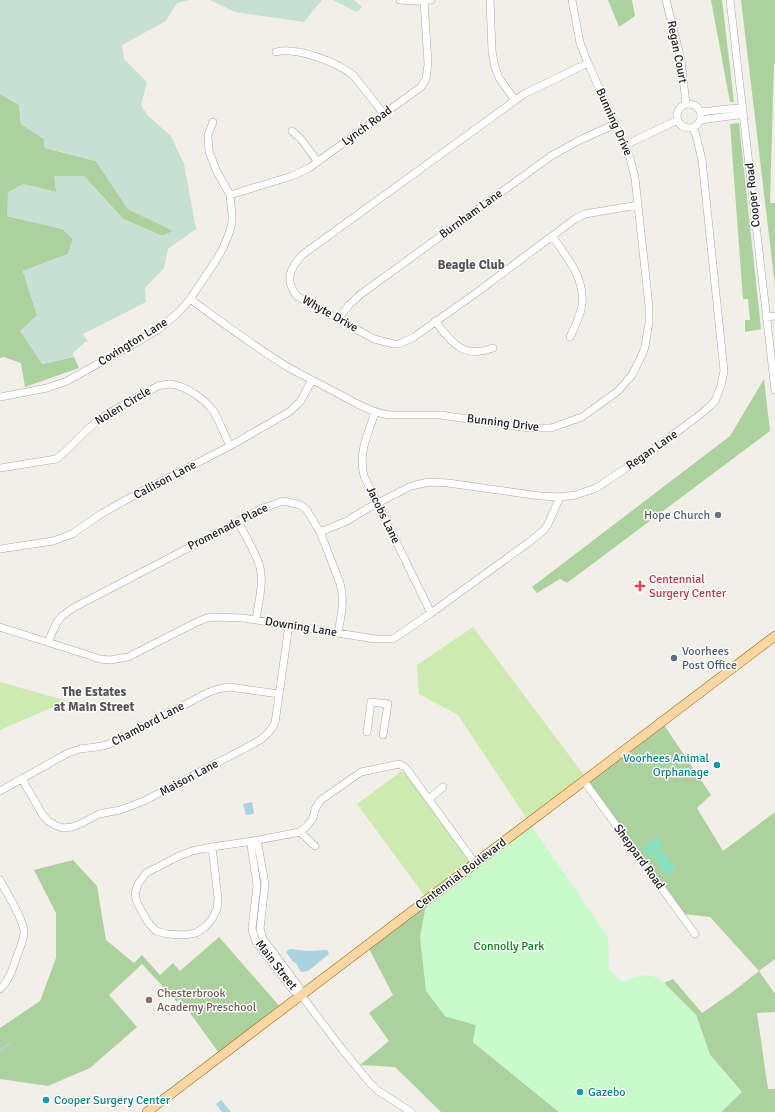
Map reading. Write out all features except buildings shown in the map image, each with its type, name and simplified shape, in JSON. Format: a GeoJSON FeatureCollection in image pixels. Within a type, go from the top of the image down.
{"type":"FeatureCollection","features":[{"type":"Feature","properties":{"kind":"main road","name":"Centennial Boulevard"},"geometry":{"type":"LineString","coordinates":[[147,1112],[775,636]]}},
{"type":"Feature","properties":{"kind":"street"},"geometry":{"type":"LineString","coordinates":[[400,0],[431,0]]}},
{"type":"Feature","properties":{"kind":"street","name":"Lynch Road"},"geometry":{"type":"LineString","coordinates":[[230,195],[292,176],[309,168],[421,87],[428,73],[424,0]]}},
{"type":"Feature","properties":{"kind":"street"},"geometry":{"type":"LineString","coordinates":[[490,0],[492,51],[495,67],[499,78],[515,100]]}},
{"type":"Feature","properties":{"kind":"street","name":"Bunning Drive"},"geometry":{"type":"LineString","coordinates":[[190,299],[291,368],[375,412],[391,415],[441,415],[529,428],[551,428],[582,417],[618,391],[632,375],[642,355],[647,339],[649,322],[649,306],[635,178],[630,158],[580,42],[572,0]]}},
{"type":"Feature","properties":{"kind":"street","name":"Regan Court"},"geometry":{"type":"LineString","coordinates":[[666,0],[681,60],[686,104]]}},
{"type":"Feature","properties":{"kind":"street","name":"Cooper Road"},"geometry":{"type":"LineString","coordinates":[[730,0],[775,390]]}},
{"type":"Feature","properties":{"kind":"street"},"geometry":{"type":"LineString","coordinates":[[276,52],[287,50],[311,55],[350,72],[384,114]]}},
{"type":"Feature","properties":{"kind":"street","name":"Whyte Drive"},"geometry":{"type":"LineString","coordinates":[[588,63],[524,94],[515,100],[302,255],[293,266],[290,277],[292,288],[297,296],[338,319],[374,338],[394,344],[406,341],[436,321],[575,219],[585,214],[638,205]]}},
{"type":"Feature","properties":{"kind":"street"},"geometry":{"type":"LineString","coordinates":[[686,104],[696,106],[700,116],[697,124],[693,127],[685,127],[681,125],[677,117],[678,110],[686,104]]}},
{"type":"Feature","properties":{"kind":"street"},"geometry":{"type":"LineString","coordinates":[[700,116],[738,115],[743,111]]}},
{"type":"Feature","properties":{"kind":"street"},"geometry":{"type":"LineString","coordinates":[[624,145],[678,120]]}},
{"type":"Feature","properties":{"kind":"street","name":"Covington Lane"},"geometry":{"type":"LineString","coordinates":[[0,397],[47,388],[67,381],[159,329],[179,312],[190,299],[217,259],[230,231],[232,215],[230,195],[216,170],[209,151],[208,135],[213,122]]}},
{"type":"Feature","properties":{"kind":"street","name":"Burnham Lane"},"geometry":{"type":"LineString","coordinates":[[338,319],[349,305],[361,294],[526,174],[565,148],[615,124]]}},
{"type":"Feature","properties":{"kind":"street","name":"Regan Lane"},"geometry":{"type":"LineString","coordinates":[[320,532],[347,522],[368,508],[411,486],[429,482],[448,483],[540,496],[560,497],[596,488],[646,455],[701,414],[715,401],[724,371],[702,160],[693,127]]}},
{"type":"Feature","properties":{"kind":"street"},"geometry":{"type":"LineString","coordinates":[[292,131],[301,139],[318,162]]}},
{"type":"Feature","properties":{"kind":"street"},"geometry":{"type":"LineString","coordinates":[[552,236],[576,271],[581,289],[581,310],[570,337]]}},
{"type":"Feature","properties":{"kind":"street"},"geometry":{"type":"LineString","coordinates":[[766,317],[775,316]]}},
{"type":"Feature","properties":{"kind":"street"},"geometry":{"type":"LineString","coordinates":[[436,321],[450,340],[463,349],[484,352],[493,348]]}},
{"type":"Feature","properties":{"kind":"street","name":"Callison Lane"},"geometry":{"type":"LineString","coordinates":[[0,549],[54,541],[72,534],[101,514],[133,496],[230,446],[289,412],[300,402],[312,380]]}},
{"type":"Feature","properties":{"kind":"street","name":"Nolen Circle"},"geometry":{"type":"LineString","coordinates":[[0,468],[56,459],[99,419],[158,386],[165,384],[171,384],[187,390],[207,404],[217,418],[230,446]]}},
{"type":"Feature","properties":{"kind":"street","name":"Jacobs Lane"},"geometry":{"type":"LineString","coordinates":[[375,412],[362,453],[364,476],[431,613]]}},
{"type":"Feature","properties":{"kind":"street","name":"Downing Lane"},"geometry":{"type":"LineString","coordinates":[[0,627],[100,659],[110,660],[128,657],[207,618],[216,617],[256,620],[388,640],[431,613],[528,544],[544,530],[560,497]]}},
{"type":"Feature","properties":{"kind":"street","name":"Promenade Place"},"geometry":{"type":"LineString","coordinates":[[48,642],[57,622],[62,616],[73,608],[263,508],[284,501],[300,505],[306,510],[320,532],[342,590],[342,609],[338,633]]}},
{"type":"Feature","properties":{"kind":"street"},"geometry":{"type":"LineString","coordinates":[[238,522],[258,560],[260,568],[261,575],[256,620]]}},
{"type":"Feature","properties":{"kind":"street","name":"Maison Lane"},"geometry":{"type":"LineString","coordinates":[[22,779],[42,814],[48,821],[63,828],[72,827],[99,814],[120,810],[144,801],[264,738],[275,722],[289,626]]}},
{"type":"Feature","properties":{"kind":"street","name":"Chambord Lane"},"geometry":{"type":"LineString","coordinates":[[0,791],[68,753],[80,749],[96,748],[107,745],[207,692],[229,688],[279,694]]}},
{"type":"Feature","properties":{"kind":"street"},"geometry":{"type":"LineString","coordinates":[[367,732],[371,702],[388,704],[383,735]]}},
{"type":"Feature","properties":{"kind":"street"},"geometry":{"type":"LineString","coordinates":[[212,847],[218,898],[217,909],[212,919],[205,927],[196,933],[184,935],[167,934],[156,931],[148,922],[137,903],[135,893],[138,884],[146,873],[192,851],[212,847],[253,841],[300,832],[313,818],[315,808],[321,800],[361,772],[399,764],[406,768],[456,837],[465,840],[477,862]]}},
{"type":"Feature","properties":{"kind":"street","name":"Sheppard Road"},"geometry":{"type":"LineString","coordinates":[[584,781],[695,934]]}},
{"type":"Feature","properties":{"kind":"street"},"geometry":{"type":"LineString","coordinates":[[429,799],[443,787]]}},
{"type":"Feature","properties":{"kind":"street"},"geometry":{"type":"LineString","coordinates":[[300,832],[315,846]]}},
{"type":"Feature","properties":{"kind":"street","name":"Main Street"},"geometry":{"type":"LineString","coordinates":[[253,841],[258,845],[265,884],[260,929],[263,939],[299,987],[301,995],[370,1083],[377,1090],[411,1112]]}},
{"type":"Feature","properties":{"kind":"street"},"geometry":{"type":"LineString","coordinates":[[0,880],[24,930],[12,972],[5,984],[0,989]]}},
{"type":"Feature","properties":{"kind":"green space"},"geometry":{"type":"Polygon","coordinates":[[[0,0],[190,0],[177,3],[166,21],[122,45],[124,59],[147,82],[141,105],[148,116],[171,136],[184,164],[196,229],[168,249],[164,268],[145,288],[146,302],[83,334],[89,343],[86,341],[72,354],[74,357],[42,364],[20,331],[37,315],[23,271],[68,254],[73,239],[63,229],[7,216],[8,192],[23,184],[56,192],[54,176],[84,176],[123,219],[162,236],[173,231],[128,209],[96,161],[45,148],[44,139],[21,124],[19,105],[0,94],[0,0]]]}},
{"type":"Feature","properties":{"kind":"green space"},"geometry":{"type":"Polygon","coordinates":[[[210,0],[322,0],[304,22],[235,12],[210,0]]]}},
{"type":"Feature","properties":{"kind":"green space"},"geometry":{"type":"Polygon","coordinates":[[[333,0],[354,0],[362,7],[357,12],[333,0]]]}},
{"type":"Feature","properties":{"kind":"green space"},"geometry":{"type":"Polygon","coordinates":[[[608,0],[632,0],[635,16],[619,27],[608,0]]]}},
{"type":"Feature","properties":{"kind":"green space"},"geometry":{"type":"Polygon","coordinates":[[[711,0],[722,0],[734,102],[730,102],[711,0]]]}},
{"type":"Feature","properties":{"kind":"green space"},"geometry":{"type":"Polygon","coordinates":[[[741,0],[775,0],[775,64],[770,203],[775,203],[775,286],[741,0]]]}},
{"type":"Feature","properties":{"kind":"green space"},"geometry":{"type":"Polygon","coordinates":[[[0,94],[19,105],[21,124],[44,139],[45,148],[96,161],[128,209],[174,231],[162,236],[123,219],[84,176],[56,192],[23,184],[7,216],[63,229],[73,239],[68,254],[23,271],[37,315],[42,364],[74,357],[79,368],[25,387],[21,363],[4,357],[0,358],[0,94]]]}},
{"type":"Feature","properties":{"kind":"green space"},"geometry":{"type":"Polygon","coordinates":[[[739,123],[761,329],[745,332],[745,320],[750,320],[748,299],[743,299],[730,124],[739,123]]]}},
{"type":"Feature","properties":{"kind":"green space"},"geometry":{"type":"Polygon","coordinates":[[[764,379],[770,431],[567,583],[560,579],[537,593],[532,587],[730,436],[764,379]]]}},
{"type":"Feature","properties":{"kind":"green space"},"geometry":{"type":"Polygon","coordinates":[[[473,627],[587,779],[529,822],[458,715],[419,694],[417,665],[473,627]]]}},
{"type":"Feature","properties":{"kind":"green space"},"geometry":{"type":"Polygon","coordinates":[[[0,682],[67,701],[0,730],[0,682]]]}},
{"type":"Feature","properties":{"kind":"green space"},"geometry":{"type":"Polygon","coordinates":[[[662,722],[711,795],[697,808],[723,851],[775,812],[775,959],[759,971],[710,917],[684,914],[587,779],[662,722]]]}},
{"type":"Feature","properties":{"kind":"green space"},"geometry":{"type":"Polygon","coordinates":[[[406,768],[475,863],[427,899],[357,804],[406,768]]]}},
{"type":"Feature","properties":{"kind":"green space","name":"Connolly Park"},"geometry":{"type":"Polygon","coordinates":[[[529,822],[608,937],[609,969],[622,982],[634,977],[647,975],[659,978],[696,1015],[710,1055],[742,1092],[721,1112],[559,1112],[473,1042],[476,1025],[445,1016],[426,991],[420,937],[427,899],[529,822]]]}},
{"type":"Feature","properties":{"kind":"green space"},"geometry":{"type":"Polygon","coordinates":[[[656,837],[663,846],[649,857],[642,848],[656,837]]]}},
{"type":"Feature","properties":{"kind":"green space"},"geometry":{"type":"Polygon","coordinates":[[[662,850],[669,859],[660,866],[653,856],[662,850]]]}},
{"type":"Feature","properties":{"kind":"green space"},"geometry":{"type":"Polygon","coordinates":[[[73,860],[97,886],[106,940],[134,963],[142,955],[160,975],[173,963],[180,971],[219,937],[282,1009],[221,1056],[180,999],[177,1002],[142,964],[109,995],[137,1027],[90,1068],[48,1086],[0,1079],[0,1028],[40,1001],[56,958],[56,913],[34,870],[73,860]]]}},
{"type":"Feature","properties":{"kind":"green space"},"geometry":{"type":"Polygon","coordinates":[[[669,860],[676,869],[667,876],[660,866],[669,860]]]}},
{"type":"Feature","properties":{"kind":"green space"},"geometry":{"type":"Polygon","coordinates":[[[427,899],[445,1016],[476,1025],[473,1042],[559,1112],[441,1112],[395,1067],[360,1065],[389,1041],[369,1013],[393,995],[367,945],[427,899]]]}},
{"type":"Feature","properties":{"kind":"green space"},"geometry":{"type":"Polygon","coordinates":[[[759,971],[775,994],[775,1012],[757,1013],[768,1089],[775,1089],[775,1112],[721,1112],[741,1091],[710,1055],[696,1015],[664,983],[673,979],[702,1013],[759,971]]]}},
{"type":"Feature","properties":{"kind":"water"},"geometry":{"type":"Polygon","coordinates":[[[252,802],[254,814],[246,815],[243,804],[252,802]]]}},
{"type":"Feature","properties":{"kind":"water"},"geometry":{"type":"Polygon","coordinates":[[[290,949],[308,951],[327,950],[329,954],[308,971],[302,972],[286,952],[290,949]]]}},
{"type":"Feature","properties":{"kind":"water"},"geometry":{"type":"Polygon","coordinates":[[[221,1100],[231,1112],[222,1112],[216,1104],[221,1100]]]}},
{"type":"Feature","properties":{"kind":"waterway"},"geometry":{"type":"LineString","coordinates":[[0,1049],[10,1044]]}},
{"type":"Feature","properties":{"kind":"place","name":"Hope Church"},"geometry":{"type":"Point","coordinates":[718,515]}},
{"type":"Feature","properties":{"kind":"place","name":"Centennial Surgery Center"},"geometry":{"type":"Point","coordinates":[640,586]}},
{"type":"Feature","properties":{"kind":"place","name":"Voorhees Post Office"},"geometry":{"type":"Point","coordinates":[674,658]}},
{"type":"Feature","properties":{"kind":"place","name":"Voorhees Animal Orphanage"},"geometry":{"type":"Point","coordinates":[717,765]}},
{"type":"Feature","properties":{"kind":"place","name":"Chesterbrook Academy Preschool"},"geometry":{"type":"Point","coordinates":[149,1000]}},
{"type":"Feature","properties":{"kind":"place","name":"Gazebo"},"geometry":{"type":"Point","coordinates":[580,1092]}},
{"type":"Feature","properties":{"kind":"place","name":"Cooper Surgery Center"},"geometry":{"type":"Point","coordinates":[46,1100]}},
{"type":"Feature","properties":{"kind":"district","name":"Beagle Club"},"geometry":{"type":"Point","coordinates":[471,265]}},
{"type":"Feature","properties":{"kind":"district","name":"The Estates at Main Street"},"geometry":{"type":"Point","coordinates":[94,700]}}]}
